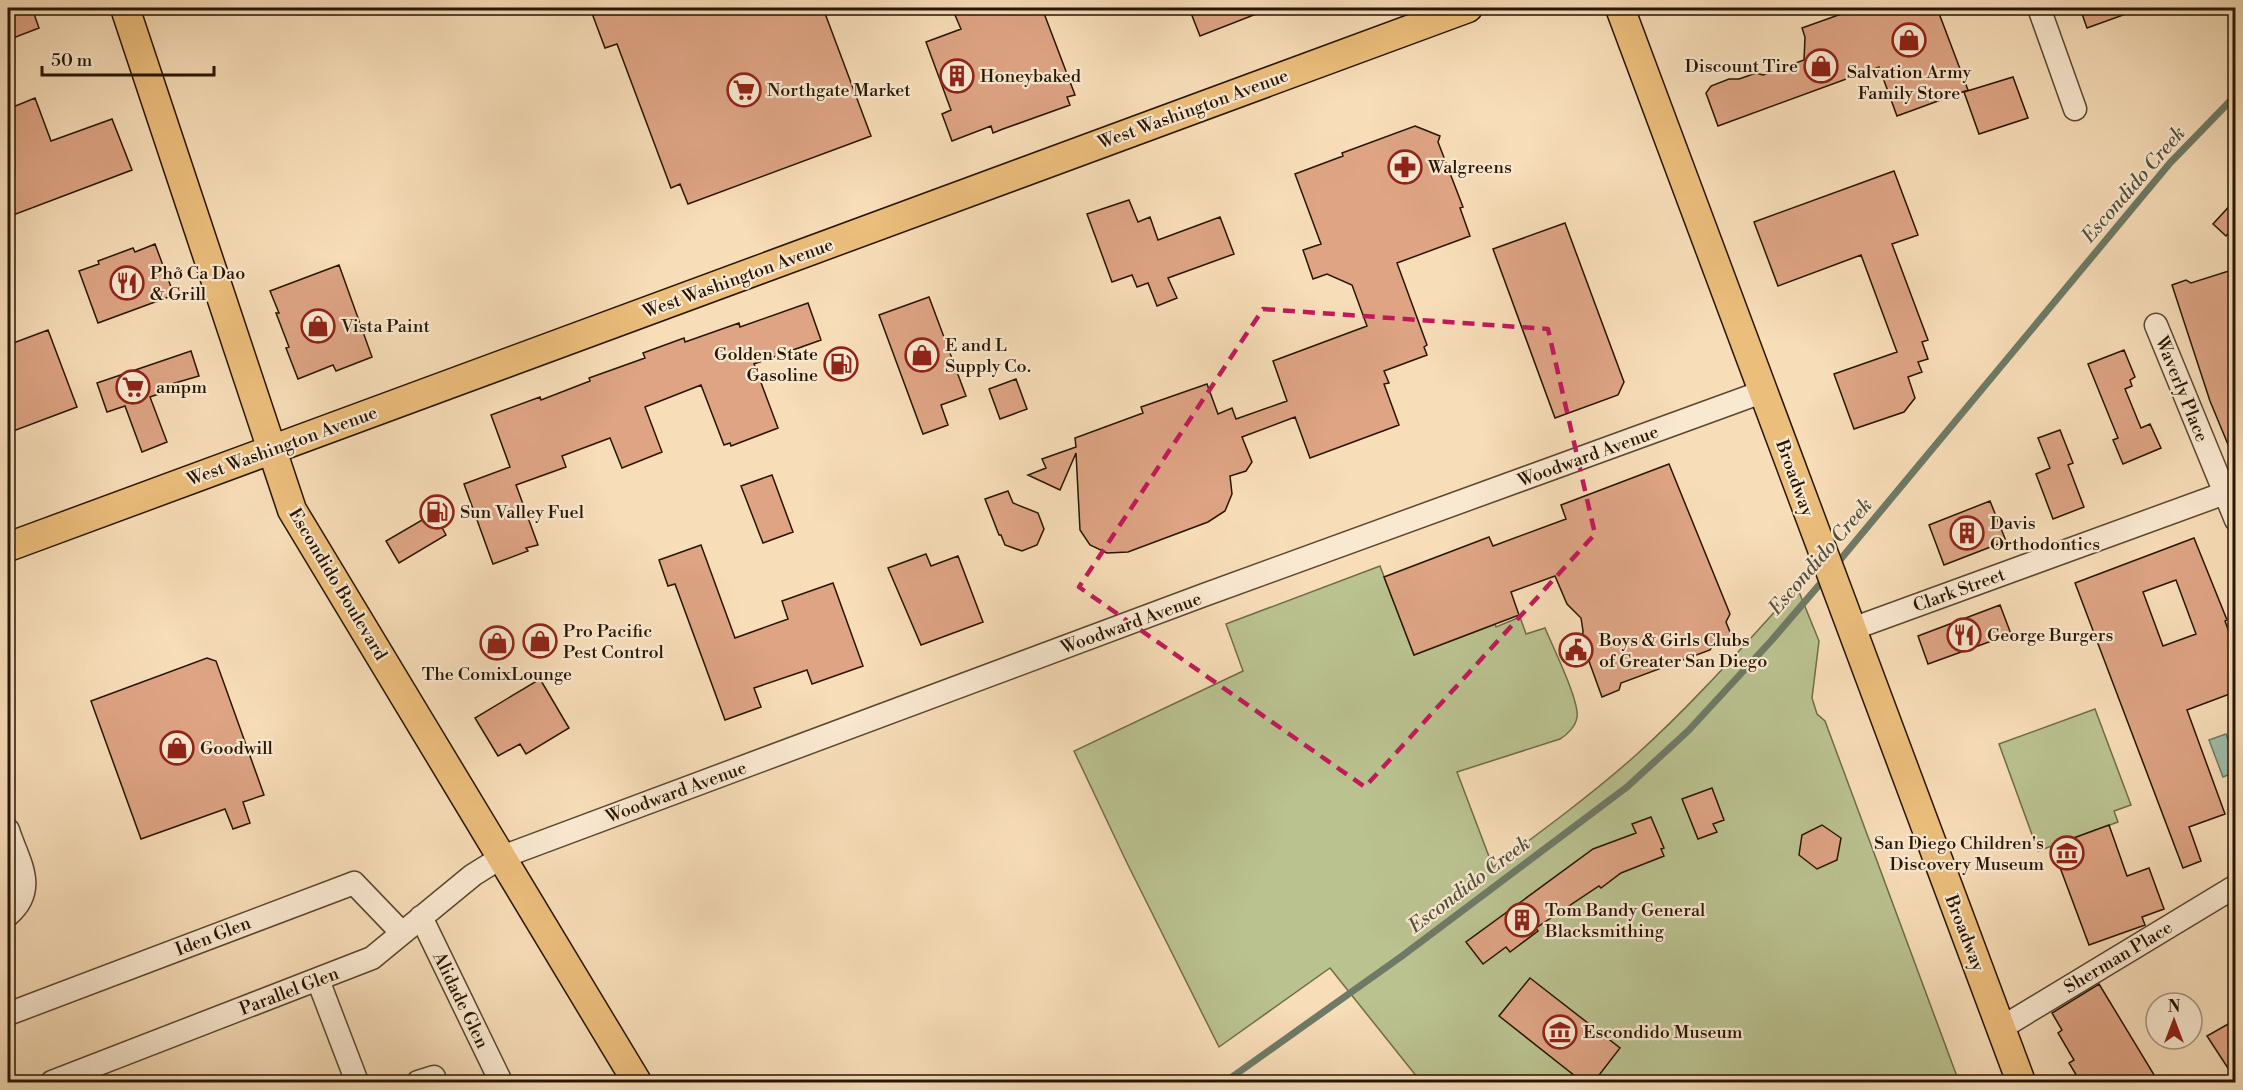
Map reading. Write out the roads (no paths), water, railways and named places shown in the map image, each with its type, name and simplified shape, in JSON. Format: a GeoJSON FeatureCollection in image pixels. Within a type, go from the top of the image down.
{"type":"FeatureCollection","features":[{"type":"Feature","properties":{"kind":"main road","name":"Escondido Boulevard"},"geometry":{"type":"LineString","coordinates":[[125,8],[292,510],[637,1083]]}},
{"type":"Feature","properties":{"kind":"main road","name":"West Washington Avenue"},"geometry":{"type":"LineString","coordinates":[[8,547],[1468,8]]}},
{"type":"Feature","properties":{"kind":"main road","name":"Broadway"},"geometry":{"type":"LineString","coordinates":[[1620,8],[2021,1083]]}},
{"type":"Feature","properties":{"kind":"street"},"geometry":{"type":"LineString","coordinates":[[2039,8],[2075,109]]}},
{"type":"Feature","properties":{"kind":"street","name":"Waverly Place"},"geometry":{"type":"LineString","coordinates":[[2156,325],[2230,491],[2235,520]]}},
{"type":"Feature","properties":{"kind":"street","name":"Woodward Avenue"},"geometry":{"type":"LineString","coordinates":[[501,857],[1762,392]]}},
{"type":"Feature","properties":{"kind":"street","name":"Clark Street"},"geometry":{"type":"LineString","coordinates":[[1852,629],[2230,491]]}},
{"type":"Feature","properties":{"kind":"street"},"geometry":{"type":"LineString","coordinates":[[8,830],[23,870],[25,891],[17,907],[8,915]]}},
{"type":"Feature","properties":{"kind":"street","name":"Parallel Glen"},"geometry":{"type":"LineString","coordinates":[[52,1083],[372,958],[473,875],[501,857]]}},
{"type":"Feature","properties":{"kind":"street","name":"Iden Glen"},"geometry":{"type":"LineString","coordinates":[[8,1014],[354,883],[402,933]]}},
{"type":"Feature","properties":{"kind":"street","name":"Sherman Place"},"geometry":{"type":"LineString","coordinates":[[2001,1028],[2235,886]]}},
{"type":"Feature","properties":{"kind":"street","name":"Alidade Glen"},"geometry":{"type":"LineString","coordinates":[[421,917],[501,1083]]}},
{"type":"Feature","properties":{"kind":"street"},"geometry":{"type":"LineString","coordinates":[[318,980],[357,1083]]}},
{"type":"Feature","properties":{"kind":"waterway","name":"Escondido Creek"},"geometry":{"type":"LineString","coordinates":[[1835,566],[2170,163],[2236,95]]}},
{"type":"Feature","properties":{"kind":"waterway","name":"Escondido Creek"},"geometry":{"type":"LineString","coordinates":[[1225,1082],[1402,956],[1627,787],[1688,731],[1826,577]]}},
{"type":"Feature","properties":{"kind":"place","name":"Salvation Army Family Store"},"geometry":{"type":"Point","coordinates":[1909,40]}},
{"type":"Feature","properties":{"kind":"place","name":"Discount Tire"},"geometry":{"type":"Point","coordinates":[1821,66]}},
{"type":"Feature","properties":{"kind":"place","name":"Honeybaked"},"geometry":{"type":"Point","coordinates":[957,76]}},
{"type":"Feature","properties":{"kind":"place","name":"Northgate Market"},"geometry":{"type":"Point","coordinates":[744,90]}},
{"type":"Feature","properties":{"kind":"place","name":"Walgreens"},"geometry":{"type":"Point","coordinates":[1405,167]}},
{"type":"Feature","properties":{"kind":"place","name":"Phở Ca Dao & Grill"},"geometry":{"type":"Point","coordinates":[127,283]}},
{"type":"Feature","properties":{"kind":"place","name":"Vista Paint"},"geometry":{"type":"Point","coordinates":[318,326]}},
{"type":"Feature","properties":{"kind":"place","name":"E and L Supply Co."},"geometry":{"type":"Point","coordinates":[922,355]}},
{"type":"Feature","properties":{"kind":"place","name":"Golden State Gasoline"},"geometry":{"type":"Point","coordinates":[841,364]}},
{"type":"Feature","properties":{"kind":"place","name":"ampm"},"geometry":{"type":"Point","coordinates":[133,387]}},
{"type":"Feature","properties":{"kind":"place","name":"Sun Valley Fuel"},"geometry":{"type":"Point","coordinates":[437,512]}},
{"type":"Feature","properties":{"kind":"place","name":"Davis Orthodontics"},"geometry":{"type":"Point","coordinates":[1967,533]}},
{"type":"Feature","properties":{"kind":"place","name":"George Burgers"},"geometry":{"type":"Point","coordinates":[1964,635]}},
{"type":"Feature","properties":{"kind":"place","name":"Pro Pacific Pest Control"},"geometry":{"type":"Point","coordinates":[540,641]}},
{"type":"Feature","properties":{"kind":"place","name":"The ComixLounge"},"geometry":{"type":"Point","coordinates":[497,643]}},
{"type":"Feature","properties":{"kind":"place","name":"Boys & Girls Clubs of Greater San Diego"},"geometry":{"type":"Point","coordinates":[1576,650]}},
{"type":"Feature","properties":{"kind":"place","name":"Goodwill"},"geometry":{"type":"Point","coordinates":[177,748]}},
{"type":"Feature","properties":{"kind":"place","name":"San Diego Children's Discovery Museum"},"geometry":{"type":"Point","coordinates":[2067,853]}},
{"type":"Feature","properties":{"kind":"place","name":"Tom Bandy General Blacksmithing"},"geometry":{"type":"Point","coordinates":[1522,920]}},
{"type":"Feature","properties":{"kind":"place","name":"Escondido Museum"},"geometry":{"type":"Point","coordinates":[1560,1032]}}]}
